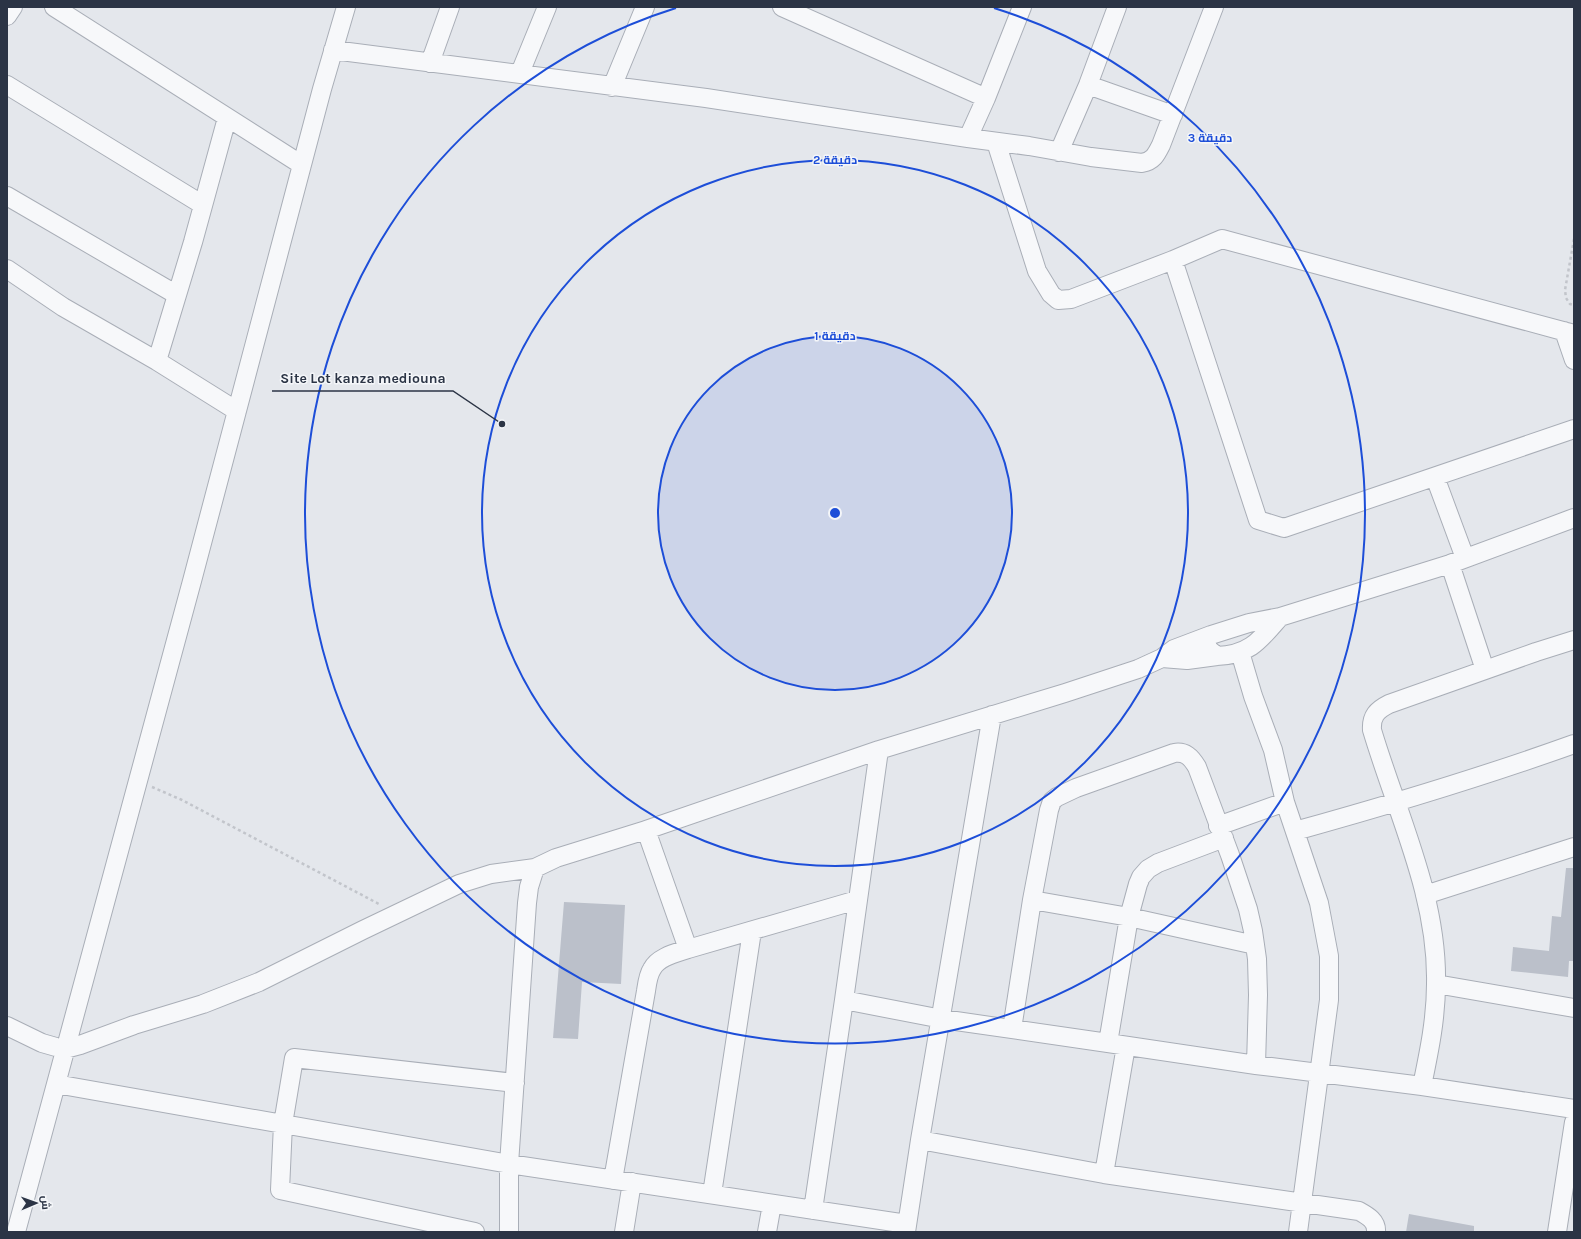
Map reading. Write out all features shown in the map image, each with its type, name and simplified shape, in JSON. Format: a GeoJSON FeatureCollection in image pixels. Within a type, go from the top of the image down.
{"type":"FeatureCollection","features":[{"type":"Feature","properties":{"kind":"street"},"geometry":{"type":"LineString","coordinates":[[7,16],[13,7]]}},
{"type":"Feature","properties":{"kind":"street"},"geometry":{"type":"LineString","coordinates":[[54,7],[302,165]]}},
{"type":"Feature","properties":{"kind":"street"},"geometry":{"type":"LineString","coordinates":[[16,1232],[302,165],[346,7]]}},
{"type":"Feature","properties":{"kind":"street"},"geometry":{"type":"LineString","coordinates":[[430,63],[450,7]]}},
{"type":"Feature","properties":{"kind":"street"},"geometry":{"type":"LineString","coordinates":[[520,73],[547,7]]}},
{"type":"Feature","properties":{"kind":"street"},"geometry":{"type":"LineString","coordinates":[[612,87],[645,7]]}},
{"type":"Feature","properties":{"kind":"street"},"geometry":{"type":"LineString","coordinates":[[782,7],[986,98]]}},
{"type":"Feature","properties":{"kind":"street"},"geometry":{"type":"LineString","coordinates":[[1059,152],[1088,85],[1117,7]]}},
{"type":"Feature","properties":{"kind":"street"},"geometry":{"type":"LineString","coordinates":[[333,50],[706,98],[1131,163],[1148,162],[1154,158],[1158,152],[1214,7]]}},
{"type":"Feature","properties":{"kind":"street"},"geometry":{"type":"LineString","coordinates":[[968,138],[986,98],[1020,8]]}},
{"type":"Feature","properties":{"kind":"street"},"geometry":{"type":"LineString","coordinates":[[7,85],[203,205]]}},
{"type":"Feature","properties":{"kind":"street"},"geometry":{"type":"LineString","coordinates":[[1088,85],[1173,115]]}},
{"type":"Feature","properties":{"kind":"street"},"geometry":{"type":"LineString","coordinates":[[158,361],[227,118]]}},
{"type":"Feature","properties":{"kind":"street"},"geometry":{"type":"LineString","coordinates":[[996,142],[1037,271],[1051,294],[1058,300],[1071,299],[1173,260],[1222,239],[1569,332],[1574,360]]}},
{"type":"Feature","properties":{"kind":"street"},"geometry":{"type":"LineString","coordinates":[[7,196],[176,295]]}},
{"type":"Feature","properties":{"kind":"street"},"geometry":{"type":"LineString","coordinates":[[1173,260],[1258,520],[1284,528],[1574,429]]}},
{"type":"Feature","properties":{"kind":"street"},"geometry":{"type":"LineString","coordinates":[[7,269],[64,307],[158,361],[237,411]]}},
{"type":"Feature","properties":{"kind":"street"},"geometry":{"type":"LineString","coordinates":[[1435,477],[1485,670]]}},
{"type":"Feature","properties":{"kind":"street"},"geometry":{"type":"LineString","coordinates":[[7,1026],[42,1043],[65,1049],[80,1045],[134,1025],[223,997],[274,975],[438,893],[491,874],[535,868],[556,858],[646,830],[879,750],[1138,669],[1162,658],[1174,649],[1211,635],[1249,623],[1280,617],[1457,561],[1574,518]]}},
{"type":"Feature","properties":{"kind":"street"},"geometry":{"type":"LineString","coordinates":[[1162,658],[1187,660],[1240,652],[1257,643],[1280,617]]}},
{"type":"Feature","properties":{"kind":"street"},"geometry":{"type":"LineString","coordinates":[[1249,623],[1253,624],[1258,630],[1260,636],[1257,643]]}},
{"type":"Feature","properties":{"kind":"street"},"geometry":{"type":"LineString","coordinates":[[1211,635],[1207,640],[1207,648],[1217,656]]}},
{"type":"Feature","properties":{"kind":"street"},"geometry":{"type":"LineString","coordinates":[[1422,1086],[1433,1031],[1436,984],[1431,921],[1414,855],[1372,730],[1372,720],[1374,715],[1380,709],[1389,704],[1574,640]]}},
{"type":"Feature","properties":{"kind":"street"},"geometry":{"type":"LineString","coordinates":[[1240,652],[1253,696],[1273,750],[1285,802],[1319,903],[1329,956],[1329,1000],[1303,1204],[1298,1232]]}},
{"type":"Feature","properties":{"kind":"street"},"geometry":{"type":"LineString","coordinates":[[56,1084],[509,1164],[813,1210],[906,1228],[992,715]]}},
{"type":"Feature","properties":{"kind":"street"},"geometry":{"type":"LineString","coordinates":[[1295,830],[1397,802],[1512,766],[1574,744]]}},
{"type":"Feature","properties":{"kind":"street"},"geometry":{"type":"LineString","coordinates":[[813,1210],[879,750]]}},
{"type":"Feature","properties":{"kind":"street"},"geometry":{"type":"LineString","coordinates":[[1012,1029],[1041,845],[1051,804],[1057,797],[1069,790],[1174,753],[1183,752],[1191,758],[1197,767],[1248,909],[1255,945],[1258,995],[1256,1065]]}},
{"type":"Feature","properties":{"kind":"street"},"geometry":{"type":"LineString","coordinates":[[1108,1043],[1129,918],[1141,877],[1148,869],[1285,802]]}},
{"type":"Feature","properties":{"kind":"street"},"geometry":{"type":"LineString","coordinates":[[646,830],[688,949]]}},
{"type":"Feature","properties":{"kind":"street"},"geometry":{"type":"LineString","coordinates":[[1425,895],[1574,847]]}},
{"type":"Feature","properties":{"kind":"street"},"geometry":{"type":"LineString","coordinates":[[509,1232],[509,1164],[527,903],[529,887],[535,868]]}},
{"type":"Feature","properties":{"kind":"street"},"geometry":{"type":"LineString","coordinates":[[613,1180],[635,1047],[650,972],[656,964],[661,960],[688,949],[752,932],[857,900]]}},
{"type":"Feature","properties":{"kind":"street"},"geometry":{"type":"LineString","coordinates":[[1032,900],[1129,918],[1255,945]]}},
{"type":"Feature","properties":{"kind":"street"},"geometry":{"type":"LineString","coordinates":[[712,1194],[752,932]]}},
{"type":"Feature","properties":{"kind":"street"},"geometry":{"type":"LineString","coordinates":[[1436,984],[1574,1008]]}},
{"type":"Feature","properties":{"kind":"street"},"geometry":{"type":"LineString","coordinates":[[844,1000],[1012,1029],[1256,1065],[1422,1086],[1574,1109]]}},
{"type":"Feature","properties":{"kind":"street"},"geometry":{"type":"LineString","coordinates":[[1104,1174],[1126,1046]]}},
{"type":"Feature","properties":{"kind":"street"},"geometry":{"type":"LineString","coordinates":[[475,1232],[280,1190],[283,1124],[294,1058],[515,1083]]}},
{"type":"Feature","properties":{"kind":"street"},"geometry":{"type":"LineString","coordinates":[[1557,1232],[1574,1122]]}},
{"type":"Feature","properties":{"kind":"street"},"geometry":{"type":"LineString","coordinates":[[920,1140],[1104,1174],[1359,1211],[1371,1218],[1376,1228],[1376,1232]]}},
{"type":"Feature","properties":{"kind":"street"},"geometry":{"type":"LineString","coordinates":[[624,1232],[632,1182]]}},
{"type":"Feature","properties":{"kind":"street"},"geometry":{"type":"LineString","coordinates":[[767,1232],[772,1204]]}},
{"type":"Feature","properties":{"kind":"path"},"geometry":{"type":"LineString","coordinates":[[1574,239],[1565,290],[1566,298],[1570,304],[1574,305]]}},
{"type":"Feature","properties":{"kind":"path"},"geometry":{"type":"LineString","coordinates":[[137,780],[182,800],[396,914]]}},
{"type":"Feature","properties":{"kind":"building"},"geometry":{"type":"Polygon","coordinates":[[[1566,868],[1574,868],[1574,961],[1569,961],[1568,977],[1511,971],[1513,947],[1549,951],[1552,916],[1561,917],[1566,868]]]}},
{"type":"Feature","properties":{"kind":"building"},"geometry":{"type":"Polygon","coordinates":[[[564,902],[625,905],[621,984],[582,982],[578,1039],[553,1038],[564,902]]]}},
{"type":"Feature","properties":{"kind":"building"},"geometry":{"type":"Polygon","coordinates":[[[1409,1214],[1474,1226],[1474,1232],[1406,1232],[1409,1214]]]}},
{"type":"Feature","properties":{"kind":"place","name":"Site Lot kanza mediouna"},"geometry":{"type":"Point","coordinates":[502,424]}}]}
